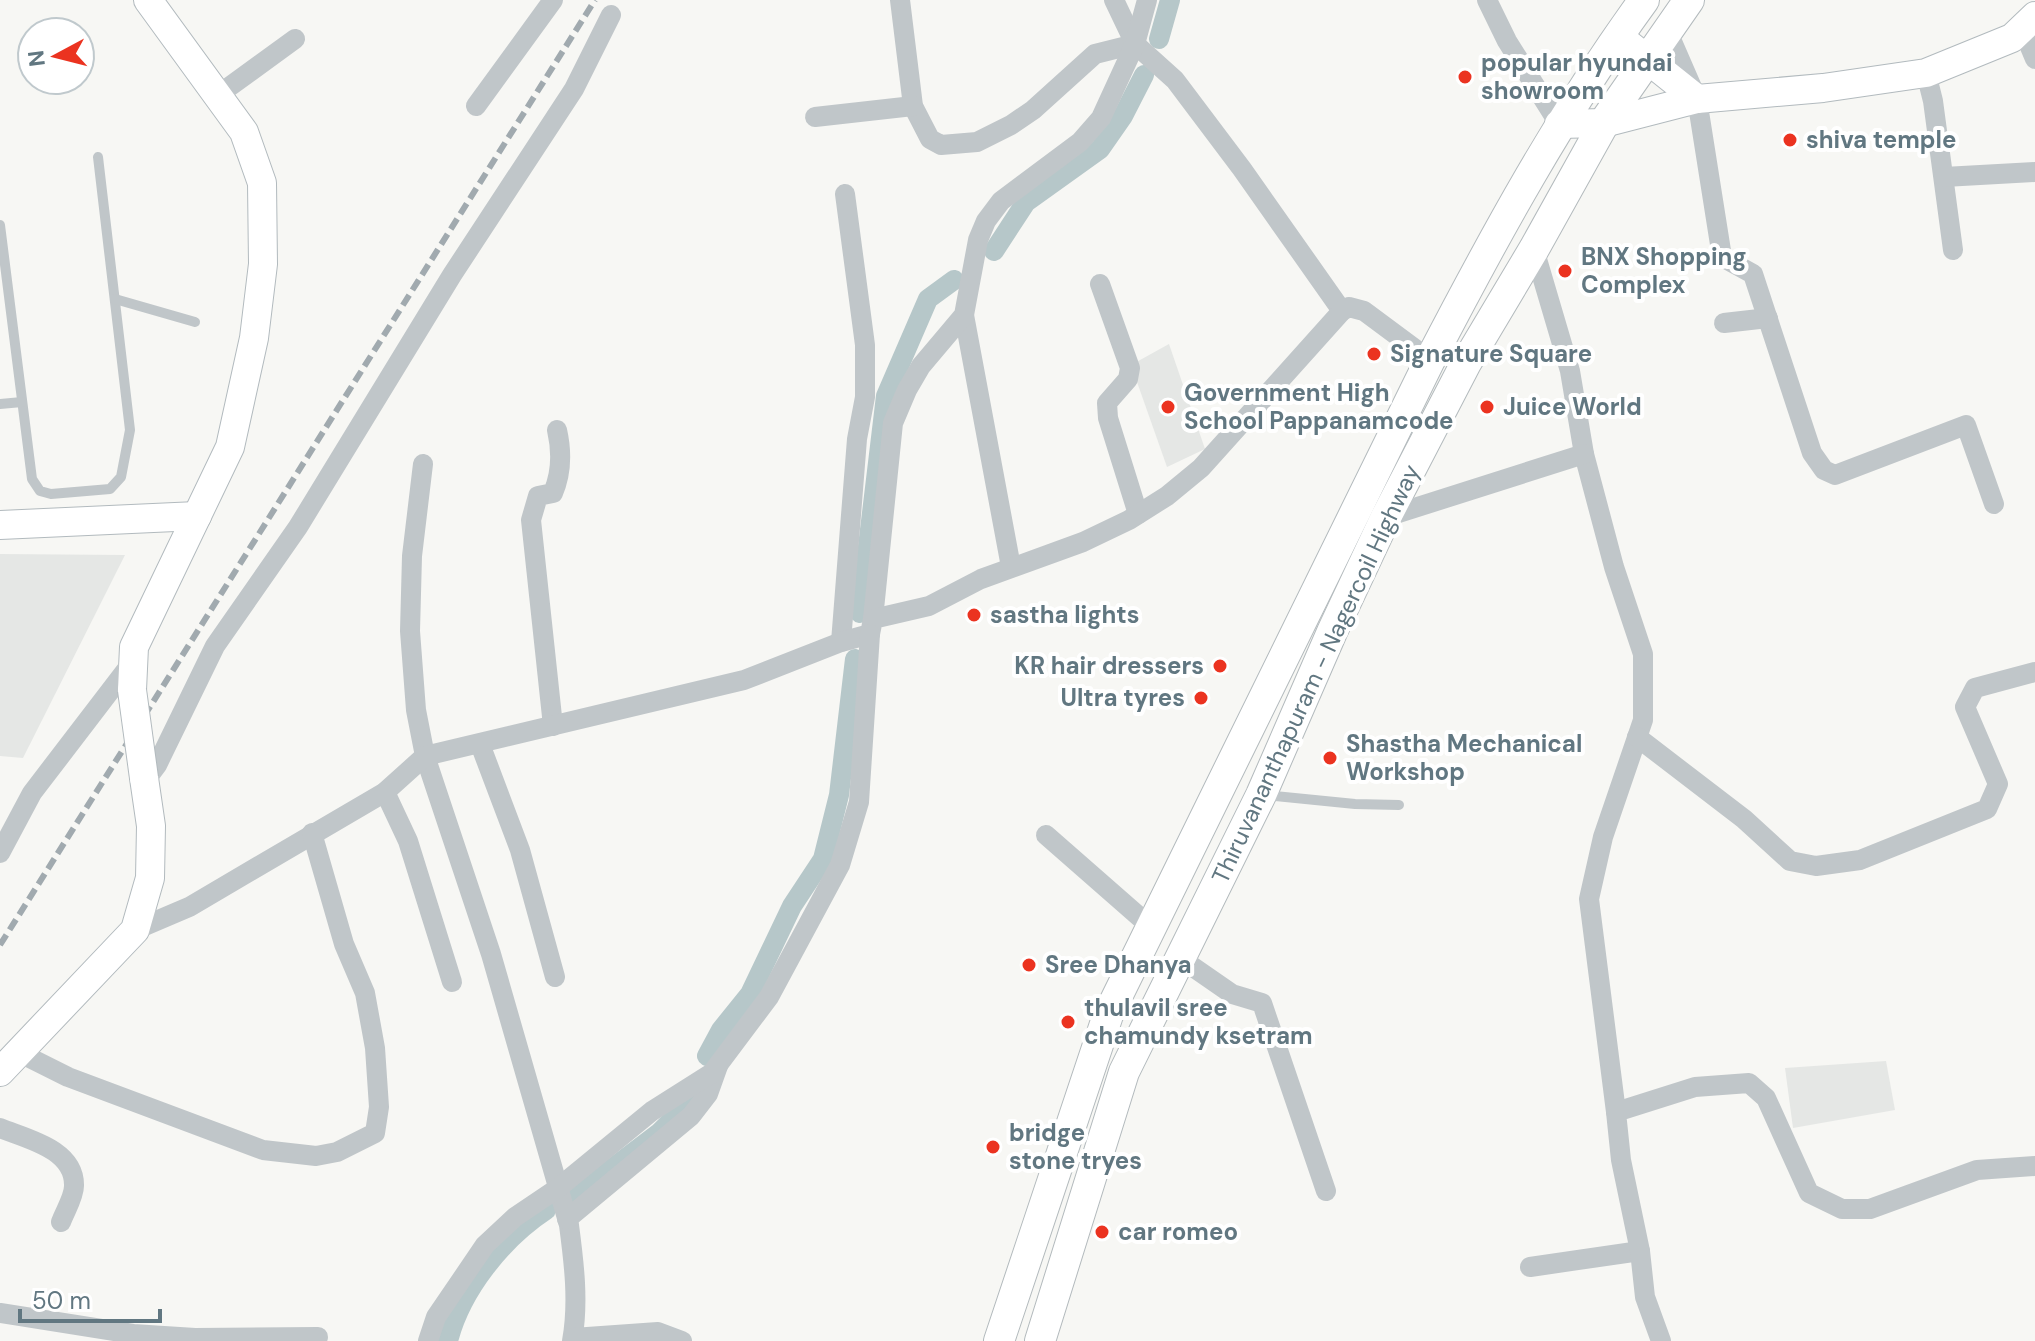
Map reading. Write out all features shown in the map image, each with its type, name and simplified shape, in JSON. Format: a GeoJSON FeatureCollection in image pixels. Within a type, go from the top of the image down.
{"type":"FeatureCollection","features":[{"type":"Feature","properties":{"kind":"main road"},"geometry":{"type":"LineString","coordinates":[[9,1062],[135,930],[150,878],[151,826],[132,690],[134,647],[230,447],[254,338],[263,264],[262,183],[244,132],[148,0]]}},
{"type":"Feature","properties":{"kind":"main road","name":"Thiruvananthapuram - Nagercoil Highway"},"geometry":{"type":"LineString","coordinates":[[999,1341],[1108,1015],[1430,360],[1505,216],[1559,124],[1644,0]]}},
{"type":"Feature","properties":{"kind":"main road","name":"Thiruvananthapuram - Nagercoil Highway"},"geometry":{"type":"LineString","coordinates":[[1040,1341],[1124,1072],[1261,795],[1386,517],[1466,363],[1604,123],[1689,0]]}},
{"type":"Feature","properties":{"kind":"main road"},"geometry":{"type":"LineString","coordinates":[[1559,124],[1604,123],[1697,99],[1823,88],[1926,73],[2012,38],[2028,22]]}},
{"type":"Feature","properties":{"kind":"main road"},"geometry":{"type":"LineString","coordinates":[[1618,36],[1697,99]]}},
{"type":"Feature","properties":{"kind":"main road"},"geometry":{"type":"LineString","coordinates":[[0,525],[197,516]]}},
{"type":"Feature","properties":{"kind":"street"},"geometry":{"type":"LineString","coordinates":[[476,106],[553,0]]}},
{"type":"Feature","properties":{"kind":"street"},"geometry":{"type":"LineString","coordinates":[[900,0],[913,106],[930,139],[941,145],[977,142],[1033,110],[1095,54],[1135,44]]}},
{"type":"Feature","properties":{"kind":"street"},"geometry":{"type":"LineString","coordinates":[[1114,0],[1135,44],[1175,80],[1342,311]]}},
{"type":"Feature","properties":{"kind":"street"},"geometry":{"type":"LineString","coordinates":[[1011,567],[964,315],[978,240],[986,221],[1001,201],[1080,142],[1101,118],[1135,44],[1147,0]]}},
{"type":"Feature","properties":{"kind":"street"},"geometry":{"type":"LineString","coordinates":[[1487,0],[1507,41],[1559,124]]}},
{"type":"Feature","properties":{"kind":"street"},"geometry":{"type":"LineString","coordinates":[[144,779],[165,752],[215,646],[298,527],[452,275],[574,89],[611,15]]}},
{"type":"Feature","properties":{"kind":"street"},"geometry":{"type":"LineString","coordinates":[[2028,22],[2035,59]]}},
{"type":"Feature","properties":{"kind":"street"},"geometry":{"type":"LineString","coordinates":[[1667,30],[1697,99],[1722,257],[1753,274],[1812,453],[1824,470],[1835,475],[1966,425],[1994,504]]}},
{"type":"Feature","properties":{"kind":"street"},"geometry":{"type":"LineString","coordinates":[[218,95],[295,39]]}},
{"type":"Feature","properties":{"kind":"street"},"geometry":{"type":"LineString","coordinates":[[1926,73],[1933,101],[1953,250]]}},
{"type":"Feature","properties":{"kind":"street"},"geometry":{"type":"LineString","coordinates":[[815,117],[913,106]]}},
{"type":"Feature","properties":{"kind":"street"},"geometry":{"type":"LineString","coordinates":[[1944,177],[2035,172]]}},
{"type":"Feature","properties":{"kind":"street"},"geometry":{"type":"LineString","coordinates":[[841,642],[853,481],[865,397],[865,345],[845,194]]}},
{"type":"Feature","properties":{"kind":"street"},"geometry":{"type":"LineString","coordinates":[[1534,249],[1570,371],[1584,454],[1614,567],[1643,654],[1643,720],[1603,837],[1589,899],[1621,1160],[1640,1251],[1645,1297],[1661,1341]]}},
{"type":"Feature","properties":{"kind":"street"},"geometry":{"type":"LineString","coordinates":[[1100,284],[1130,368],[1128,379],[1107,403],[1108,418],[1138,514]]}},
{"type":"Feature","properties":{"kind":"street"},"geometry":{"type":"LineString","coordinates":[[135,930],[189,907],[385,792],[425,756],[744,680],[929,606],[1011,567],[1083,542],[1138,514],[1201,468],[1342,311],[1349,307],[1364,311],[1430,360]]}},
{"type":"Feature","properties":{"kind":"street"},"geometry":{"type":"LineString","coordinates":[[428,1341],[436,1317],[485,1245],[515,1217],[558,1188],[652,1111],[712,1073],[769,997],[840,865],[859,802],[871,627],[893,423],[921,366],[964,315]]}},
{"type":"Feature","properties":{"kind":"street"},"geometry":{"type":"LineString","coordinates":[[1724,323],[1768,318]]}},
{"type":"Feature","properties":{"kind":"street"},"geometry":{"type":"LineString","coordinates":[[553,726],[531,520],[538,496],[553,493],[557,483],[561,448],[557,430]]}},
{"type":"Feature","properties":{"kind":"street"},"geometry":{"type":"LineString","coordinates":[[1386,517],[1584,454]]}},
{"type":"Feature","properties":{"kind":"street"},"geometry":{"type":"LineString","coordinates":[[423,464],[412,556],[410,631],[416,710],[425,756],[491,954],[567,1219],[574,1261],[572,1339],[658,1332],[682,1341]]}},
{"type":"Feature","properties":{"kind":"street"},"geometry":{"type":"LineString","coordinates":[[0,853],[32,793],[133,661]]}},
{"type":"Feature","properties":{"kind":"street"},"geometry":{"type":"LineString","coordinates":[[1637,737],[1744,819],[1790,861],[1816,866],[1860,860],[1987,809],[1998,784],[1965,707],[1975,688],[2035,672]]}},
{"type":"Feature","properties":{"kind":"street"},"geometry":{"type":"LineString","coordinates":[[480,744],[520,850],[555,977]]}},
{"type":"Feature","properties":{"kind":"street"},"geometry":{"type":"LineString","coordinates":[[385,792],[408,841],[452,982]]}},
{"type":"Feature","properties":{"kind":"street"},"geometry":{"type":"LineString","coordinates":[[9,1062],[68,1077],[272,1152],[327,1154],[375,1133],[379,1107],[375,1048],[365,993],[344,944],[312,833]]}},
{"type":"Feature","properties":{"kind":"street"},"geometry":{"type":"LineString","coordinates":[[1046,835],[1151,927]]}},
{"type":"Feature","properties":{"kind":"street"},"geometry":{"type":"LineString","coordinates":[[1180,958],[1232,994],[1262,1003],[1326,1191]]}},
{"type":"Feature","properties":{"kind":"street"},"geometry":{"type":"LineString","coordinates":[[567,1219],[691,1116],[708,1094],[718,1066]]}},
{"type":"Feature","properties":{"kind":"street"},"geometry":{"type":"LineString","coordinates":[[1616,1112],[1695,1087],[1749,1083],[1766,1098],[1809,1193],[1842,1209],[1870,1209],[1977,1170],[2035,1166]]}},
{"type":"Feature","properties":{"kind":"street"},"geometry":{"type":"LineString","coordinates":[[0,1128],[57,1152],[72,1168],[74,1188],[61,1222]]}},
{"type":"Feature","properties":{"kind":"street"},"geometry":{"type":"LineString","coordinates":[[1530,1267],[1640,1251]]}},
{"type":"Feature","properties":{"kind":"street"},"geometry":{"type":"LineString","coordinates":[[0,1313],[133,1334],[195,1338],[318,1337]]}},
{"type":"Feature","properties":{"kind":"lane"},"geometry":{"type":"LineString","coordinates":[[0,225],[32,479],[40,491],[51,494],[110,489],[121,477],[130,430],[98,157]]}},
{"type":"Feature","properties":{"kind":"lane"},"geometry":{"type":"LineString","coordinates":[[115,299],[195,322]]}},
{"type":"Feature","properties":{"kind":"lane"},"geometry":{"type":"LineString","coordinates":[[0,404],[22,402]]}},
{"type":"Feature","properties":{"kind":"lane"},"geometry":{"type":"LineString","coordinates":[[1261,795],[1399,805]]}},
{"type":"Feature","properties":{"kind":"shaded area","name":"Government High School Pappanamcode"},"geometry":{"type":"Polygon","coordinates":[[[1169,344],[1205,449],[1167,467],[1131,365],[1169,344]]]}},
{"type":"Feature","properties":{"kind":"shaded area"},"geometry":{"type":"Polygon","coordinates":[[[0,554],[125,555],[23,758],[0,756],[0,554]]]}},
{"type":"Feature","properties":{"kind":"shaded area"},"geometry":{"type":"Polygon","coordinates":[[[1886,1061],[1895,1110],[1793,1128],[1785,1068],[1886,1061]]]}},
{"type":"Feature","properties":{"kind":"waterway"},"geometry":{"type":"LineString","coordinates":[[1159,39],[1170,0]]}},
{"type":"Feature","properties":{"kind":"waterway"},"geometry":{"type":"LineString","coordinates":[[994,251],[1026,202],[1100,149],[1123,116],[1144,75]]}},
{"type":"Feature","properties":{"kind":"waterway"},"geometry":{"type":"LineString","coordinates":[[860,613],[886,396],[928,299],[954,280]]}},
{"type":"Feature","properties":{"kind":"waterway"},"geometry":{"type":"LineString","coordinates":[[707,1056],[721,1030],[750,994],[792,906],[823,859],[839,795],[855,659]]}},
{"type":"Feature","properties":{"kind":"waterway"},"geometry":{"type":"LineString","coordinates":[[576,1196],[659,1133],[698,1094]]}},
{"type":"Feature","properties":{"kind":"waterway"},"geometry":{"type":"LineString","coordinates":[[448,1341],[463,1303],[485,1267],[514,1236],[546,1210]]}},
{"type":"Feature","properties":{"kind":"railway"},"geometry":{"type":"LineString","coordinates":[[0,945],[595,0]]}},
{"type":"Feature","properties":{"kind":"place","name":"popular hyundai showroom"},"geometry":{"type":"Point","coordinates":[1465,77]}},
{"type":"Feature","properties":{"kind":"place","name":"shiva temple"},"geometry":{"type":"Point","coordinates":[1790,140]}},
{"type":"Feature","properties":{"kind":"place","name":"BNX Shopping Complex"},"geometry":{"type":"Point","coordinates":[1565,271]}},
{"type":"Feature","properties":{"kind":"place","name":"Signature Square"},"geometry":{"type":"Point","coordinates":[1374,354]}},
{"type":"Feature","properties":{"kind":"place","name":"Government High School Pappanamcode"},"geometry":{"type":"Point","coordinates":[1168,407]}},
{"type":"Feature","properties":{"kind":"place","name":"Juice World"},"geometry":{"type":"Point","coordinates":[1487,407]}},
{"type":"Feature","properties":{"kind":"place","name":"sastha lights"},"geometry":{"type":"Point","coordinates":[974,615]}},
{"type":"Feature","properties":{"kind":"place","name":"KR hair dressers"},"geometry":{"type":"Point","coordinates":[1220,666]}},
{"type":"Feature","properties":{"kind":"place","name":"Ultra tyres"},"geometry":{"type":"Point","coordinates":[1201,698]}},
{"type":"Feature","properties":{"kind":"place","name":"Shastha Mechanical Workshop"},"geometry":{"type":"Point","coordinates":[1330,758]}},
{"type":"Feature","properties":{"kind":"place","name":"Sree Dhanya"},"geometry":{"type":"Point","coordinates":[1029,965]}},
{"type":"Feature","properties":{"kind":"place","name":"thulavil sree chamundy ksetram"},"geometry":{"type":"Point","coordinates":[1068,1022]}},
{"type":"Feature","properties":{"kind":"place","name":"bridge stone tryes"},"geometry":{"type":"Point","coordinates":[993,1147]}},
{"type":"Feature","properties":{"kind":"place","name":"car romeo"},"geometry":{"type":"Point","coordinates":[1102,1232]}}]}
